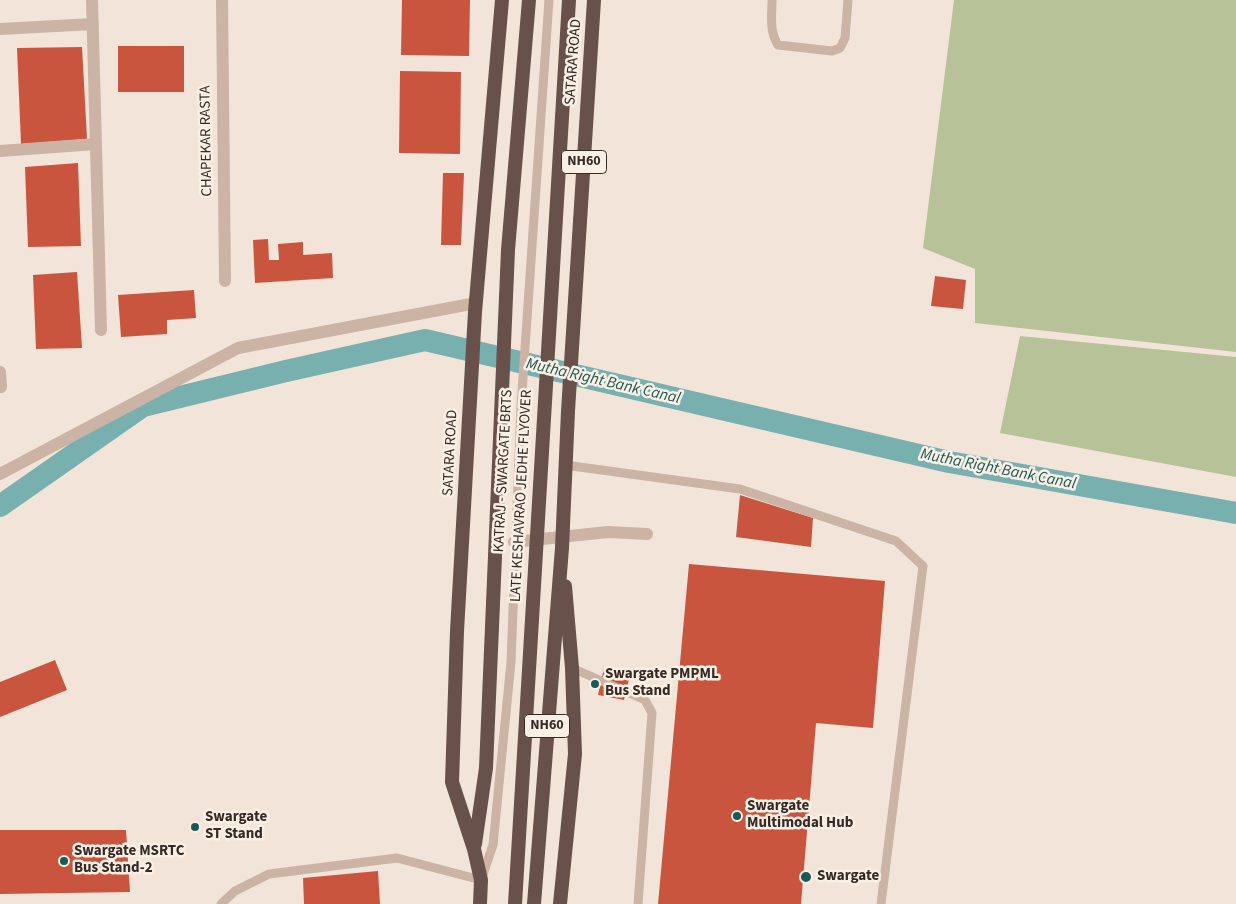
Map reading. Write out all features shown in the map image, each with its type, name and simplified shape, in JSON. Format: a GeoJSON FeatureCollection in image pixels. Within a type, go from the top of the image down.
{"type":"FeatureCollection","features":[{"type":"Feature","properties":{"kind":"highway","name":"SATARA ROAD"},"geometry":{"type":"LineString","coordinates":[[480,904],[481,880],[474,849],[452,782],[457,631],[470,396],[502,0]]}},
{"type":"Feature","properties":{"kind":"highway"},"geometry":{"type":"LineString","coordinates":[[474,849],[486,768],[508,250],[530,0]]}},
{"type":"Feature","properties":{"kind":"highway","name":"LATE KESHAVRAO JEDHE FLYOVER"},"geometry":{"type":"LineString","coordinates":[[514,904],[569,0]]}},
{"type":"Feature","properties":{"kind":"highway","name":"SATARA ROAD"},"geometry":{"type":"LineString","coordinates":[[534,904],[562,543],[573,324],[594,0]]}},
{"type":"Feature","properties":{"kind":"highway"},"geometry":{"type":"LineString","coordinates":[[560,904],[575,754],[572,668],[562,543]]}},
{"type":"Feature","properties":{"kind":"street"},"geometry":{"type":"LineString","coordinates":[[92,0],[101,330]]}},
{"type":"Feature","properties":{"kind":"street","name":"CHAPEKAR RASTA"},"geometry":{"type":"LineString","coordinates":[[222,0],[225,281]]}},
{"type":"Feature","properties":{"kind":"street"},"geometry":{"type":"LineString","coordinates":[[0,30],[93,24]]}},
{"type":"Feature","properties":{"kind":"street"},"geometry":{"type":"LineString","coordinates":[[0,151],[96,144]]}},
{"type":"Feature","properties":{"kind":"street"},"geometry":{"type":"LineString","coordinates":[[0,474],[238,348],[476,307]]}},
{"type":"Feature","properties":{"kind":"street"},"geometry":{"type":"LineString","coordinates":[[0,372],[1,387]]}},
{"type":"Feature","properties":{"kind":"street"},"geometry":{"type":"LineString","coordinates":[[514,542],[562,543],[608,532],[647,534]]}},
{"type":"Feature","properties":{"kind":"lane","name":"KATRAJ - SWARGATE BRTS"},"geometry":{"type":"LineString","coordinates":[[481,880],[493,845],[511,662],[514,542],[521,406],[549,0]]}},
{"type":"Feature","properties":{"kind":"lane"},"geometry":{"type":"LineString","coordinates":[[772,0],[771,26],[773,38],[778,45],[832,51],[840,48],[845,38],[848,0]]}},
{"type":"Feature","properties":{"kind":"lane"},"geometry":{"type":"LineString","coordinates":[[565,465],[740,489],[896,541],[924,566],[881,904]]}},
{"type":"Feature","properties":{"kind":"lane"},"geometry":{"type":"LineString","coordinates":[[572,668],[645,700],[652,713],[638,904]]}},
{"type":"Feature","properties":{"kind":"lane"},"geometry":{"type":"LineString","coordinates":[[221,904],[235,891],[269,874],[398,858],[481,880]]}},
{"type":"Feature","properties":{"kind":"green space"},"geometry":{"type":"Polygon","coordinates":[[[954,0],[1236,0],[1236,352],[975,323],[975,269],[923,248],[954,0]]]}},
{"type":"Feature","properties":{"kind":"green space"},"geometry":{"type":"Polygon","coordinates":[[[1020,336],[1236,357],[1236,477],[1000,433],[1020,336]]]}},
{"type":"Feature","properties":{"kind":"building"},"geometry":{"type":"Polygon","coordinates":[[[402,0],[470,0],[469,56],[401,55],[402,0]]]}},
{"type":"Feature","properties":{"kind":"building"},"geometry":{"type":"Polygon","coordinates":[[[118,46],[184,46],[184,92],[118,92],[118,46]]]}},
{"type":"Feature","properties":{"kind":"building"},"geometry":{"type":"Polygon","coordinates":[[[82,47],[87,139],[21,144],[17,48],[82,47]]]}},
{"type":"Feature","properties":{"kind":"building"},"geometry":{"type":"Polygon","coordinates":[[[400,71],[461,72],[460,154],[399,153],[400,71]]]}},
{"type":"Feature","properties":{"kind":"building"},"geometry":{"type":"Polygon","coordinates":[[[78,163],[81,246],[28,247],[25,167],[78,163]]]}},
{"type":"Feature","properties":{"kind":"building"},"geometry":{"type":"Polygon","coordinates":[[[443,173],[464,173],[461,245],[441,245],[443,173]]]}},
{"type":"Feature","properties":{"kind":"building"},"geometry":{"type":"Polygon","coordinates":[[[268,239],[269,260],[279,260],[278,244],[303,242],[303,255],[332,253],[333,278],[255,283],[253,240],[268,239]]]}},
{"type":"Feature","properties":{"kind":"building"},"geometry":{"type":"Polygon","coordinates":[[[77,272],[82,348],[36,349],[33,275],[77,272]]]}},
{"type":"Feature","properties":{"kind":"building"},"geometry":{"type":"Polygon","coordinates":[[[935,276],[966,280],[963,309],[931,306],[935,276]]]}},
{"type":"Feature","properties":{"kind":"building"},"geometry":{"type":"Polygon","coordinates":[[[194,290],[196,318],[167,320],[167,334],[121,337],[118,295],[194,290]]]}},
{"type":"Feature","properties":{"kind":"building"},"geometry":{"type":"Polygon","coordinates":[[[740,495],[813,518],[811,547],[736,537],[740,495]]]}},
{"type":"Feature","properties":{"kind":"building","name":"Swargate Multimodal Hub"},"geometry":{"type":"Polygon","coordinates":[[[689,564],[885,581],[873,728],[816,723],[801,904],[658,904],[689,564]]]}},
{"type":"Feature","properties":{"kind":"building"},"geometry":{"type":"Polygon","coordinates":[[[55,660],[67,690],[0,717],[0,682],[55,660]]]}},
{"type":"Feature","properties":{"kind":"building"},"geometry":{"type":"Polygon","coordinates":[[[604,668],[630,675],[624,700],[598,695],[604,668]]]}},
{"type":"Feature","properties":{"kind":"building","name":"Swargate MSRTC Bus Stand-2"},"geometry":{"type":"Polygon","coordinates":[[[0,830],[126,830],[130,892],[0,894],[0,830]]]}},
{"type":"Feature","properties":{"kind":"building"},"geometry":{"type":"Polygon","coordinates":[[[378,871],[380,904],[304,904],[303,878],[378,871]]]}},
{"type":"Feature","properties":{"kind":"waterway","name":"Mutha Right Bank Canal"},"geometry":{"type":"LineString","coordinates":[[0,506],[143,406],[425,340],[949,462],[1236,513]]}},
{"type":"Feature","properties":{"kind":"place","name":"Swargate PMPML Bus Stand"},"geometry":{"type":"Point","coordinates":[595,684]}},
{"type":"Feature","properties":{"kind":"place","name":"Swargate Multimodal Hub"},"geometry":{"type":"Point","coordinates":[737,816]}},
{"type":"Feature","properties":{"kind":"place","name":"Swargate ST Stand"},"geometry":{"type":"Point","coordinates":[195,827]}},
{"type":"Feature","properties":{"kind":"place","name":"Swargate MSRTC Bus Stand-2"},"geometry":{"type":"Point","coordinates":[64,861]}},
{"type":"Feature","properties":{"kind":"place","name":"Swargate"},"geometry":{"type":"Point","coordinates":[806,877]}}]}
